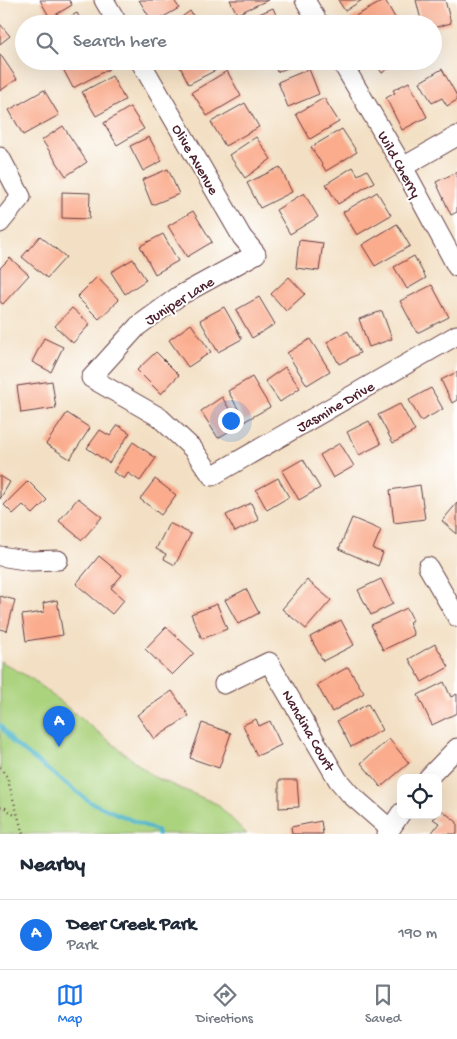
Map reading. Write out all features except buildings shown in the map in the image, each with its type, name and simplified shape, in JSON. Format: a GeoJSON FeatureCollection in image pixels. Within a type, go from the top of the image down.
{"type":"FeatureCollection","features":[{"type":"Feature","properties":{"kind":"street"},"geometry":{"type":"LineString","coordinates":[[104,0],[113,15]]}},
{"type":"Feature","properties":{"kind":"street"},"geometry":{"type":"LineString","coordinates":[[306,0],[314,15]]}},
{"type":"Feature","properties":{"kind":"street","name":"Olive Avenue"},"geometry":{"type":"LineString","coordinates":[[145,70],[242,237],[256,254]]}},
{"type":"Feature","properties":{"kind":"street","name":"Wild Cherry"},"geometry":{"type":"LineString","coordinates":[[346,70],[403,167],[457,267]]}},
{"type":"Feature","properties":{"kind":"street"},"geometry":{"type":"LineString","coordinates":[[403,167],[457,136]]}},
{"type":"Feature","properties":{"kind":"street"},"geometry":{"type":"LineString","coordinates":[[0,157],[21,197],[0,223]]}},
{"type":"Feature","properties":{"kind":"street","name":"Juniper Lane"},"geometry":{"type":"LineString","coordinates":[[212,476],[193,449],[159,418],[91,378],[138,326],[179,296],[256,254]]}},
{"type":"Feature","properties":{"kind":"street","name":"Jasmine Drive"},"geometry":{"type":"LineString","coordinates":[[212,476],[457,335]]}},
{"type":"Feature","properties":{"kind":"street"},"geometry":{"type":"LineString","coordinates":[[0,556],[31,561],[58,560]]}},
{"type":"Feature","properties":{"kind":"street"},"geometry":{"type":"LineString","coordinates":[[428,567],[457,617]]}},
{"type":"Feature","properties":{"kind":"street","name":"Nandina Court"},"geometry":{"type":"LineString","coordinates":[[224,684],[269,662],[338,780],[388,832]]}},
{"type":"Feature","properties":{"kind":"street"},"geometry":{"type":"LineString","coordinates":[[432,774],[457,748]]}},
{"type":"Feature","properties":{"kind":"street"},"geometry":{"type":"LineString","coordinates":[[388,832],[397,819]]}},
{"type":"Feature","properties":{"kind":"path"},"geometry":{"type":"LineString","coordinates":[[0,767],[6,776],[23,834]]}},
{"type":"Feature","properties":{"kind":"path"},"geometry":{"type":"LineString","coordinates":[[0,807],[5,808],[18,818]]}},
{"type":"Feature","properties":{"kind":"green space"},"geometry":{"type":"Polygon","coordinates":[[[0,661],[32,679],[154,777],[217,804],[247,834],[0,834],[0,661]]]}},
{"type":"Feature","properties":{"kind":"waterway"},"geometry":{"type":"LineString","coordinates":[[0,725],[13,743],[90,802],[157,831],[158,834]]}},
{"type":"Feature","properties":{"kind":"place","name":"Deer Creek Park"},"geometry":{"type":"Point","coordinates":[59,747]}}]}
